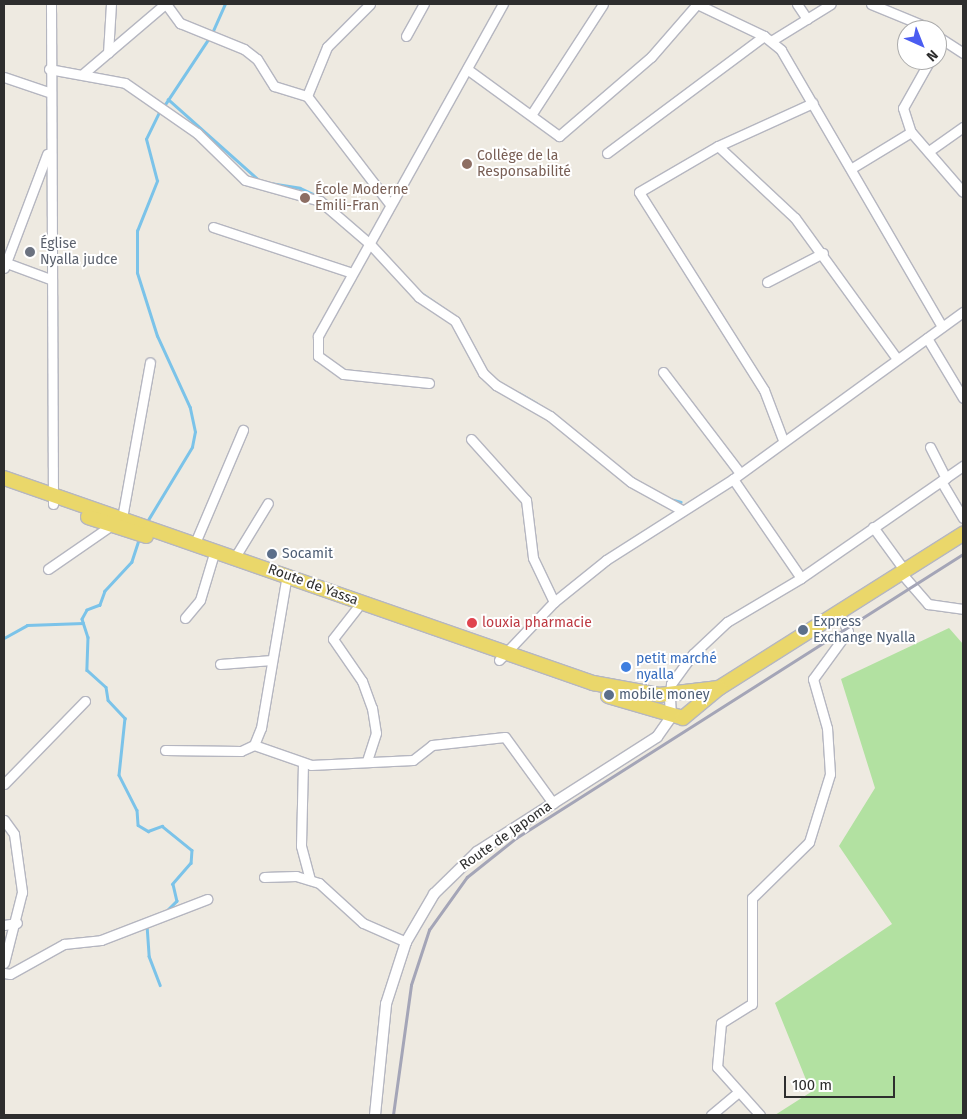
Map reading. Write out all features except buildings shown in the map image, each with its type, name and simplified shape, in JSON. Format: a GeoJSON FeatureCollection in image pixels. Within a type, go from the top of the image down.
{"type":"FeatureCollection","features":[{"type":"Feature","properties":{"kind":"main road","name":"Route de Yassa"},"geometry":{"type":"LineString","coordinates":[[4,478],[53,500]]}},
{"type":"Feature","properties":{"kind":"main road","name":"Route de Yassa"},"geometry":{"type":"LineString","coordinates":[[4,488],[53,500],[286,578],[501,656]]}},
{"type":"Feature","properties":{"kind":"main road","name":"Route de Yassa"},"geometry":{"type":"LineString","coordinates":[[117,521],[195,543],[214,554],[235,557],[357,608],[620,695]]}},
{"type":"Feature","properties":{"kind":"main road"},"geometry":{"type":"LineString","coordinates":[[620,695],[672,717],[689,715],[719,688],[963,534]]}},
{"type":"Feature","properties":{"kind":"main road"},"geometry":{"type":"LineString","coordinates":[[620,695],[670,695],[719,688]]}},
{"type":"Feature","properties":{"kind":"street"},"geometry":{"type":"LineString","coordinates":[[51,4],[48,92],[53,500]]}},
{"type":"Feature","properties":{"kind":"street"},"geometry":{"type":"LineString","coordinates":[[108,53],[111,4]]}},
{"type":"Feature","properties":{"kind":"street"},"geometry":{"type":"LineString","coordinates":[[84,73],[165,4],[180,23],[244,49],[257,59],[274,86],[307,96],[390,204]]}},
{"type":"Feature","properties":{"kind":"street"},"geometry":{"type":"LineString","coordinates":[[406,36],[424,4]]}},
{"type":"Feature","properties":{"kind":"street"},"geometry":{"type":"LineString","coordinates":[[428,382],[343,374],[318,356],[321,326],[370,244],[390,204],[503,4]]}},
{"type":"Feature","properties":{"kind":"street"},"geometry":{"type":"LineString","coordinates":[[531,114],[603,4]]}},
{"type":"Feature","properties":{"kind":"street"},"geometry":{"type":"LineString","coordinates":[[467,69],[559,136],[651,56],[697,4],[767,39],[781,50],[852,168],[942,327]]}},
{"type":"Feature","properties":{"kind":"street"},"geometry":{"type":"LineString","coordinates":[[797,4],[807,19]]}},
{"type":"Feature","properties":{"kind":"street"},"geometry":{"type":"LineString","coordinates":[[607,152],[767,39],[807,19],[831,4]]}},
{"type":"Feature","properties":{"kind":"street"},"geometry":{"type":"LineString","coordinates":[[872,4],[910,20]]}},
{"type":"Feature","properties":{"kind":"street"},"geometry":{"type":"LineString","coordinates":[[307,96],[327,47],[366,5]]}},
{"type":"Feature","properties":{"kind":"street"},"geometry":{"type":"LineString","coordinates":[[947,45],[963,53]]}},
{"type":"Feature","properties":{"kind":"street"},"geometry":{"type":"LineString","coordinates":[[49,69],[84,73],[131,86],[197,133],[245,180],[306,193],[370,244],[419,297],[455,321],[483,373],[496,385],[550,416],[630,482],[682,510]]}},
{"type":"Feature","properties":{"kind":"street"},"geometry":{"type":"LineString","coordinates":[[924,70],[903,103],[911,132],[963,192]]}},
{"type":"Feature","properties":{"kind":"street"},"geometry":{"type":"LineString","coordinates":[[4,77],[48,92]]}},
{"type":"Feature","properties":{"kind":"street"},"geometry":{"type":"LineString","coordinates":[[783,440],[753,371],[639,196],[643,188],[718,146],[813,103]]}},
{"type":"Feature","properties":{"kind":"street"},"geometry":{"type":"LineString","coordinates":[[929,151],[963,127]]}},
{"type":"Feature","properties":{"kind":"street"},"geometry":{"type":"LineString","coordinates":[[852,168],[911,132]]}},
{"type":"Feature","properties":{"kind":"street"},"geometry":{"type":"LineString","coordinates":[[718,146],[795,218],[823,253],[896,359]]}},
{"type":"Feature","properties":{"kind":"street"},"geometry":{"type":"LineString","coordinates":[[49,149],[4,264],[50,279]]}},
{"type":"Feature","properties":{"kind":"street"},"geometry":{"type":"LineString","coordinates":[[213,227],[352,273]]}},
{"type":"Feature","properties":{"kind":"street"},"geometry":{"type":"LineString","coordinates":[[767,282],[823,253]]}},
{"type":"Feature","properties":{"kind":"street"},"geometry":{"type":"LineString","coordinates":[[501,656],[554,602],[606,560],[736,476],[896,359],[942,327],[962,316]]}},
{"type":"Feature","properties":{"kind":"street"},"geometry":{"type":"LineString","coordinates":[[927,338],[963,398]]}},
{"type":"Feature","properties":{"kind":"street"},"geometry":{"type":"LineString","coordinates":[[48,569],[117,521],[150,362]]}},
{"type":"Feature","properties":{"kind":"street"},"geometry":{"type":"LineString","coordinates":[[663,372],[736,476],[801,578]]}},
{"type":"Feature","properties":{"kind":"street"},"geometry":{"type":"LineString","coordinates":[[195,543],[243,430]]}},
{"type":"Feature","properties":{"kind":"street"},"geometry":{"type":"LineString","coordinates":[[471,439],[526,500],[533,558],[554,602]]}},
{"type":"Feature","properties":{"kind":"street"},"geometry":{"type":"LineString","coordinates":[[930,447],[963,518]]}},
{"type":"Feature","properties":{"kind":"street"},"geometry":{"type":"LineString","coordinates":[[672,717],[671,684],[704,643],[727,622],[801,578],[963,466]]}},
{"type":"Feature","properties":{"kind":"street"},"geometry":{"type":"LineString","coordinates":[[235,557],[268,503]]}},
{"type":"Feature","properties":{"kind":"street"},"geometry":{"type":"LineString","coordinates":[[873,527],[903,573],[928,604],[963,609]]}},
{"type":"Feature","properties":{"kind":"street"},"geometry":{"type":"LineString","coordinates":[[185,618],[200,600],[214,554]]}},
{"type":"Feature","properties":{"kind":"street"},"geometry":{"type":"LineString","coordinates":[[254,745],[272,660],[286,578]]}},
{"type":"Feature","properties":{"kind":"street"},"geometry":{"type":"LineString","coordinates":[[357,608],[333,639],[362,681],[372,708],[376,733],[367,761]]}},
{"type":"Feature","properties":{"kind":"street"},"geometry":{"type":"LineString","coordinates":[[760,1115],[738,1092],[716,1064],[721,1023],[752,1004],[752,898],[809,842],[830,774],[827,728],[814,679],[848,631],[839,614]]}},
{"type":"Feature","properties":{"kind":"street"},"geometry":{"type":"LineString","coordinates":[[220,664],[272,660]]}},
{"type":"Feature","properties":{"kind":"street"},"geometry":{"type":"LineString","coordinates":[[4,784],[85,701]]}},
{"type":"Feature","properties":{"kind":"street","name":"Route de Japoma"},"geometry":{"type":"LineString","coordinates":[[375,1115],[383,1019],[406,942],[434,894],[466,861],[657,737],[672,717]]}},
{"type":"Feature","properties":{"kind":"street"},"geometry":{"type":"LineString","coordinates":[[165,750],[241,751],[254,745],[303,763],[413,760],[432,745],[505,737],[553,803]]}},
{"type":"Feature","properties":{"kind":"street"},"geometry":{"type":"LineString","coordinates":[[303,763],[300,831],[310,880]]}},
{"type":"Feature","properties":{"kind":"street"},"geometry":{"type":"LineString","coordinates":[[4,820],[14,834],[22,873],[17,924],[4,963]]}},
{"type":"Feature","properties":{"kind":"street"},"geometry":{"type":"LineString","coordinates":[[264,878],[296,876],[310,880],[324,887],[363,923],[406,942]]}},
{"type":"Feature","properties":{"kind":"street"},"geometry":{"type":"LineString","coordinates":[[4,973],[10,974],[64,944],[101,940],[207,899]]}},
{"type":"Feature","properties":{"kind":"street"},"geometry":{"type":"LineString","coordinates":[[4,925],[17,924]]}},
{"type":"Feature","properties":{"kind":"street"},"geometry":{"type":"LineString","coordinates":[[711,1115],[738,1092]]}},
{"type":"Feature","properties":{"kind":"green space"},"geometry":{"type":"Polygon","coordinates":[[[949,628],[963,644],[963,1115],[775,1115],[811,1092],[775,1003],[892,924],[839,846],[875,788],[841,679],[949,628]]]}},
{"type":"Feature","properties":{"kind":"waterway"},"geometry":{"type":"LineString","coordinates":[[212,33],[225,4]]}},
{"type":"Feature","properties":{"kind":"waterway"},"geometry":{"type":"LineString","coordinates":[[164,106],[209,38]]}},
{"type":"Feature","properties":{"kind":"waterway"},"geometry":{"type":"LineString","coordinates":[[168,99],[259,180]]}},
{"type":"Feature","properties":{"kind":"waterway"},"geometry":{"type":"LineString","coordinates":[[148,520],[192,447],[195,432],[190,408],[157,336],[137,273],[137,231],[157,181],[146,139],[160,110]]}},
{"type":"Feature","properties":{"kind":"waterway"},"geometry":{"type":"LineString","coordinates":[[270,183],[300,188],[317,196]]}},
{"type":"Feature","properties":{"kind":"waterway"},"geometry":{"type":"LineString","coordinates":[[417,290],[456,317]]}},
{"type":"Feature","properties":{"kind":"waterway"},"geometry":{"type":"LineString","coordinates":[[468,336],[481,360]]}},
{"type":"Feature","properties":{"kind":"waterway"},"geometry":{"type":"LineString","coordinates":[[519,393],[536,403]]}},
{"type":"Feature","properties":{"kind":"waterway"},"geometry":{"type":"LineString","coordinates":[[670,499],[681,502]]}},
{"type":"Feature","properties":{"kind":"waterway"},"geometry":{"type":"LineString","coordinates":[[139,540],[132,562],[105,591],[100,605],[87,610],[82,619],[88,637],[87,670],[106,687],[108,700],[125,718],[119,775],[137,810],[138,825],[148,831],[162,826],[192,850],[191,863],[173,884],[177,901],[167,911]]}},
{"type":"Feature","properties":{"kind":"waterway"},"geometry":{"type":"LineString","coordinates":[[4,638],[27,625],[83,623]]}},
{"type":"Feature","properties":{"kind":"waterway"},"geometry":{"type":"LineString","coordinates":[[147,925],[149,956],[160,985]]}},
{"type":"Feature","properties":{"kind":"railway"},"geometry":{"type":"LineString","coordinates":[[393,1115],[411,985],[429,930],[467,877],[516,838],[963,554]]}},
{"type":"Feature","properties":{"kind":"place","name":"Collège de la Responsabilité"},"geometry":{"type":"Point","coordinates":[467,164]}},
{"type":"Feature","properties":{"kind":"place","name":"École Moderne Emili-Fran"},"geometry":{"type":"Point","coordinates":[305,198]}},
{"type":"Feature","properties":{"kind":"place","name":"Église Nyalla judce"},"geometry":{"type":"Point","coordinates":[30,252]}},
{"type":"Feature","properties":{"kind":"place","name":"Socamit"},"geometry":{"type":"Point","coordinates":[272,554]}},
{"type":"Feature","properties":{"kind":"place","name":"louxia pharmacie"},"geometry":{"type":"Point","coordinates":[472,623]}},
{"type":"Feature","properties":{"kind":"place","name":"Express Exchange Nyalla"},"geometry":{"type":"Point","coordinates":[803,630]}},
{"type":"Feature","properties":{"kind":"place","name":"petit marché nyalla"},"geometry":{"type":"Point","coordinates":[626,667]}},
{"type":"Feature","properties":{"kind":"place","name":"mobile money"},"geometry":{"type":"Point","coordinates":[609,695]}}]}
